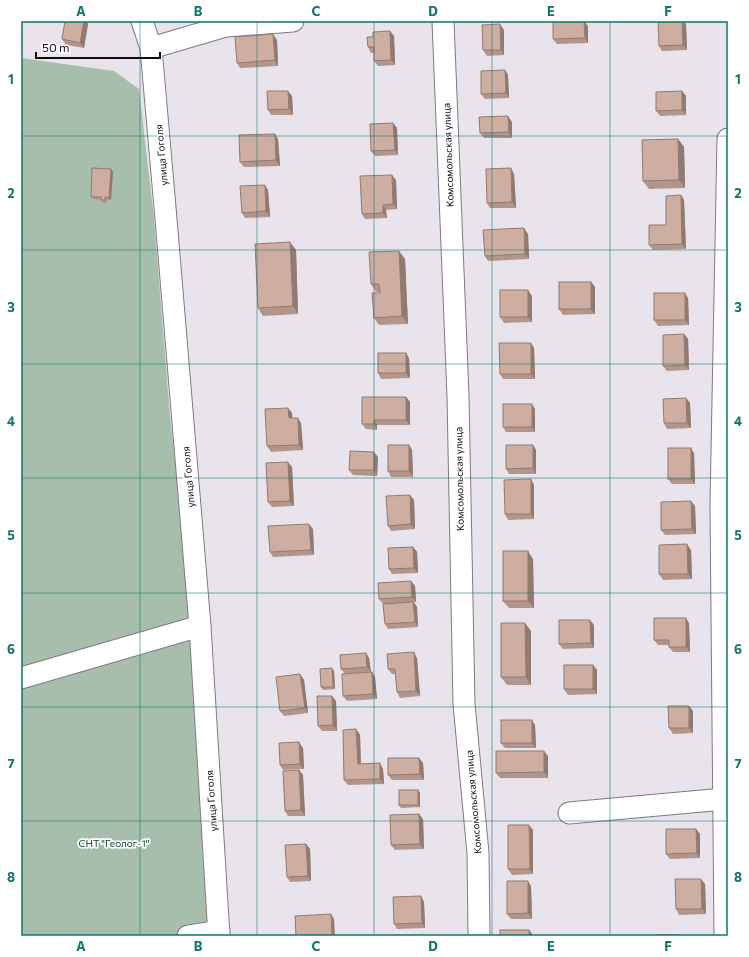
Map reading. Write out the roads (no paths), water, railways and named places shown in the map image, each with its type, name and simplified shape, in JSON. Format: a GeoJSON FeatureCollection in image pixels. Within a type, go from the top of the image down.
{"type":"FeatureCollection","features":[{"type":"Feature","properties":{"kind":"street","name":"улица Гоголя"},"geometry":{"type":"LineString","coordinates":[[142,21],[151,48],[166,219],[200,626],[219,934]]}},
{"type":"Feature","properties":{"kind":"street"},"geometry":{"type":"LineString","coordinates":[[151,48],[226,26],[293,21]]}},
{"type":"Feature","properties":{"kind":"street","name":"Комсомольская улица"},"geometry":{"type":"LineString","coordinates":[[443,21],[458,396],[464,704],[478,853],[479,936]]}},
{"type":"Feature","properties":{"kind":"street"},"geometry":{"type":"LineString","coordinates":[[726,936],[721,506],[728,139]]}},
{"type":"Feature","properties":{"kind":"street"},"geometry":{"type":"LineString","coordinates":[[21,678],[200,626]]}},
{"type":"Feature","properties":{"kind":"street"},"geometry":{"type":"LineString","coordinates":[[568,813],[724,799]]}},
{"type":"Feature","properties":{"kind":"street"},"geometry":{"type":"LineString","coordinates":[[188,936],[219,934]]}},
{"type":"Feature","properties":{"kind":"park label","name":"СНТ \"Геолог-1\""},"geometry":{"type":"Point","coordinates":[114,843]}}]}
